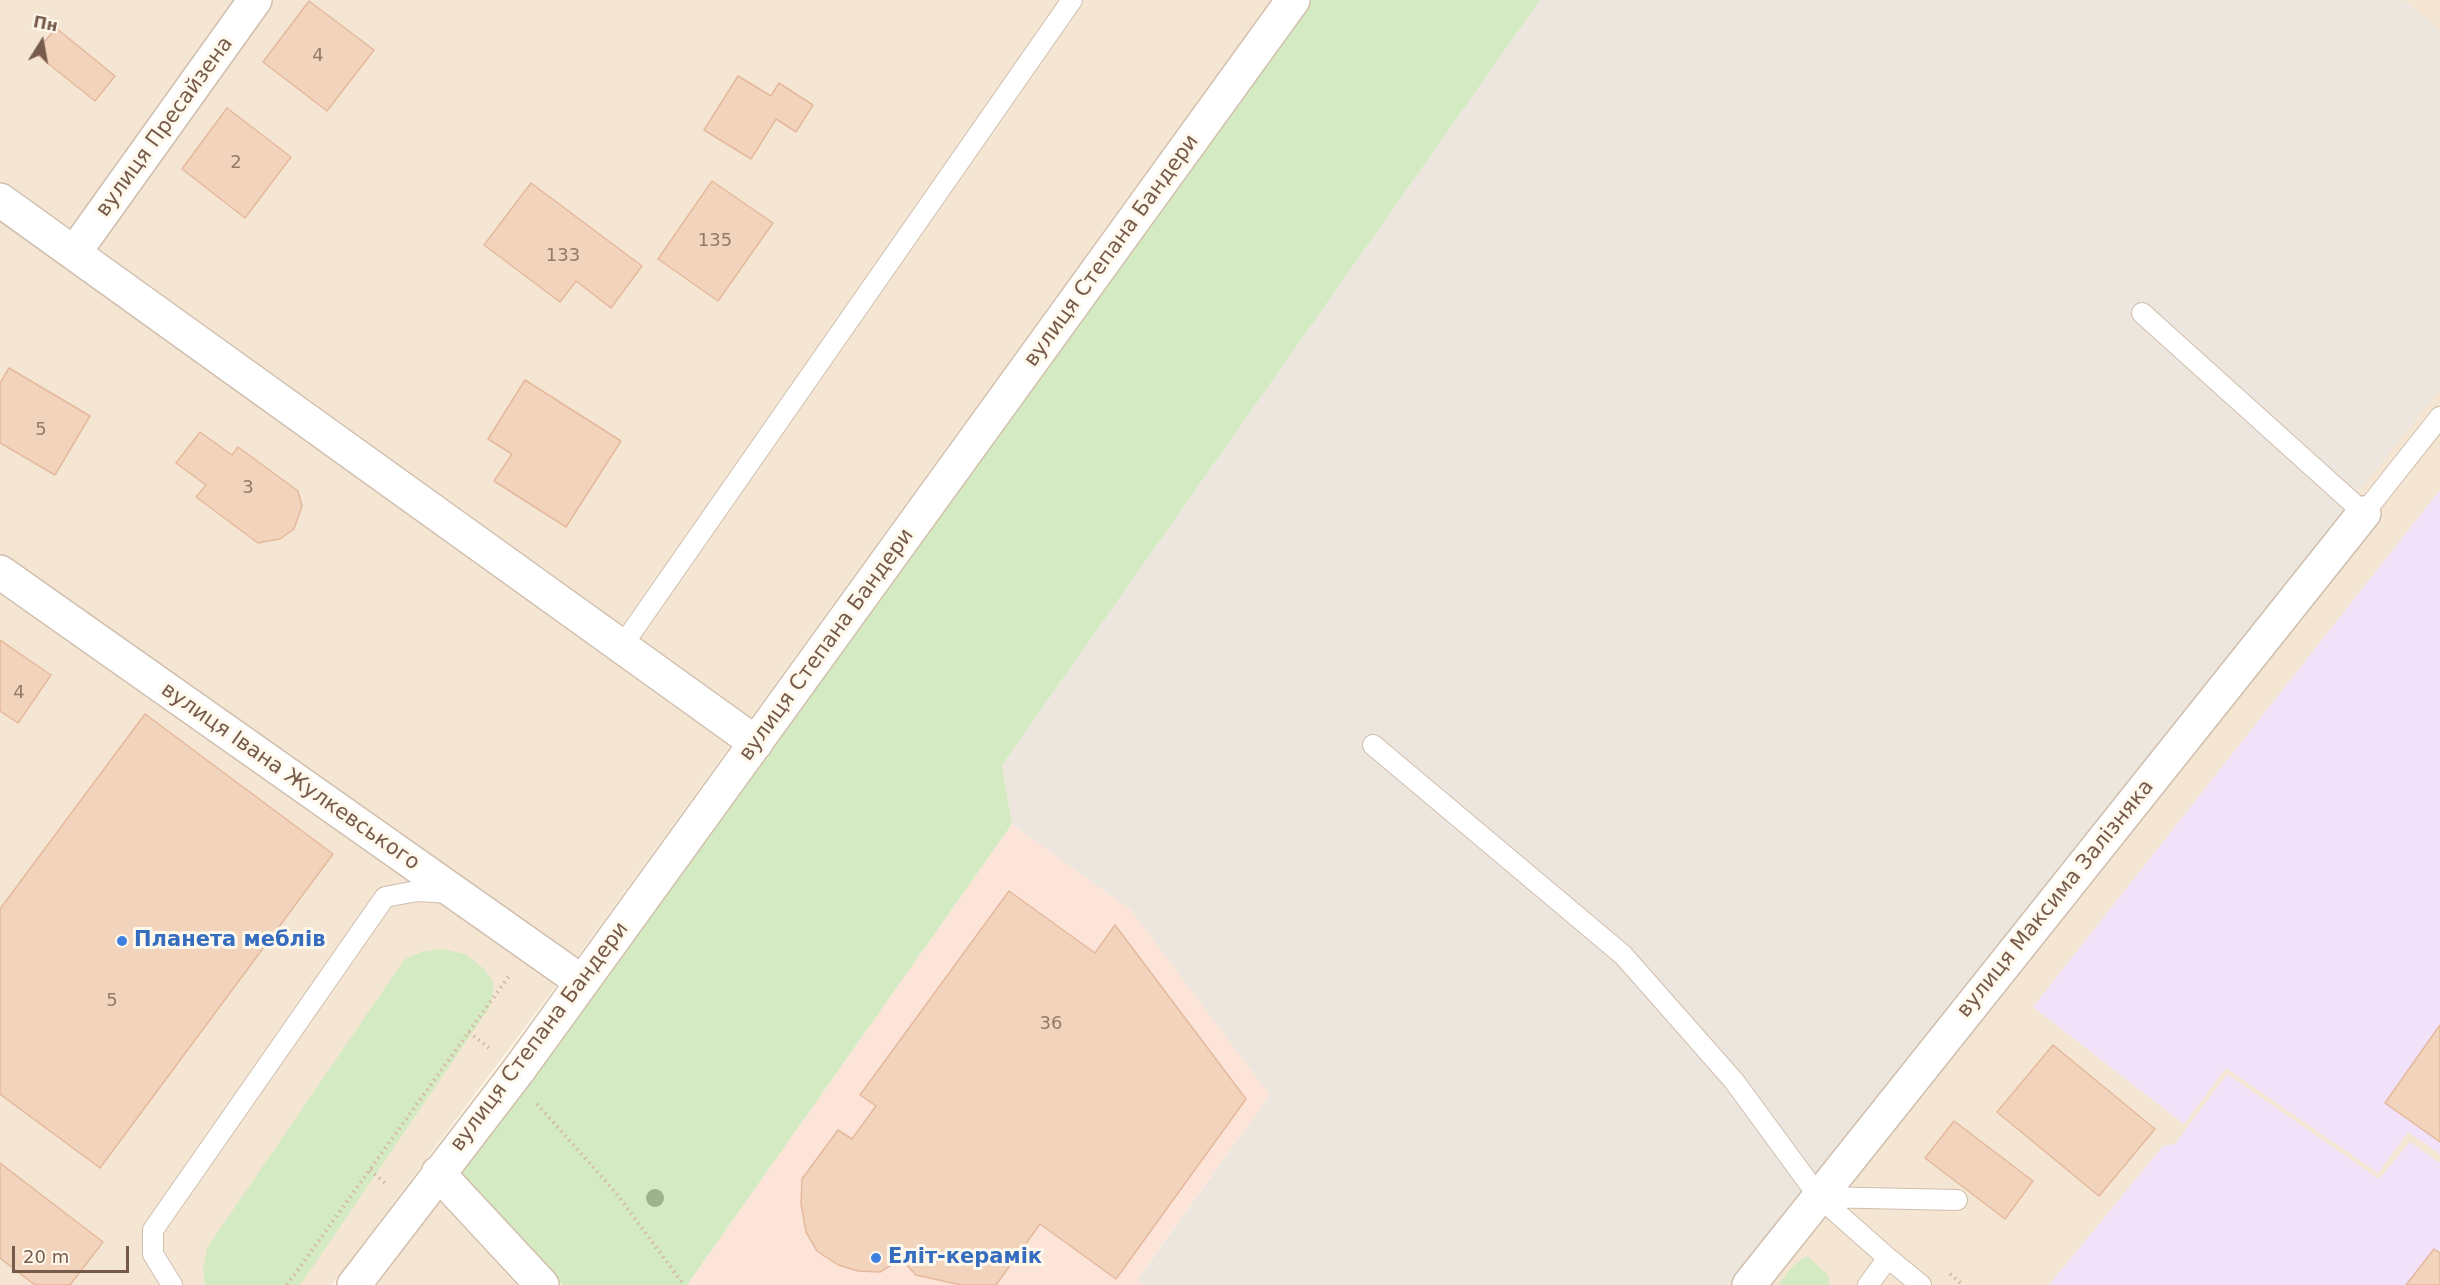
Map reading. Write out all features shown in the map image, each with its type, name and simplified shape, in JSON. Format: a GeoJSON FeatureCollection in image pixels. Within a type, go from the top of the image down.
{"type":"FeatureCollection","features":[{"type":"Feature","properties":{"kind":"street","name":"вулиця Пресайзена"},"geometry":{"type":"LineString","coordinates":[[74,254],[255,0]]}},
{"type":"Feature","properties":{"kind":"street","name":"вулиця Степана Бандери"},"geometry":{"type":"LineString","coordinates":[[354,1285],[518,1071],[1293,0]]}},
{"type":"Feature","properties":{"kind":"street"},"geometry":{"type":"LineString","coordinates":[[0,200],[756,743]]}},
{"type":"Feature","properties":{"kind":"street","name":"вулиця Максима Залізняка"},"geometry":{"type":"LineString","coordinates":[[1749,1285],[2364,513]]}},
{"type":"Feature","properties":{"kind":"street","name":"вулиця Івана Жулкевського"},"geometry":{"type":"LineString","coordinates":[[0,572],[582,982]]}},
{"type":"Feature","properties":{"kind":"street"},"geometry":{"type":"LineString","coordinates":[[438,1173],[542,1285]]}},
{"type":"Feature","properties":{"kind":"lane"},"geometry":{"type":"LineString","coordinates":[[622,646],[1072,0]]}},
{"type":"Feature","properties":{"kind":"lane"},"geometry":{"type":"LineString","coordinates":[[2142,313],[2364,513],[2440,417]]}},
{"type":"Feature","properties":{"kind":"lane"},"geometry":{"type":"LineString","coordinates":[[1373,745],[1623,955],[1734,1081],[1819,1197],[1921,1285]]}},
{"type":"Feature","properties":{"kind":"lane"},"geometry":{"type":"LineString","coordinates":[[172,1285],[153,1254],[153,1230],[385,897],[417,891],[454,893]]}},
{"type":"Feature","properties":{"kind":"lane"},"geometry":{"type":"LineString","coordinates":[[1819,1197],[1957,1200]]}},
{"type":"Feature","properties":{"kind":"lane"},"geometry":{"type":"LineString","coordinates":[[1868,1285],[1888,1258]]}},
{"type":"Feature","properties":{"kind":"path"},"geometry":{"type":"LineString","coordinates":[[287,1285],[531,946]]}},
{"type":"Feature","properties":{"kind":"path"},"geometry":{"type":"LineString","coordinates":[[518,1071],[534,1100],[616,1193],[684,1285]]}},
{"type":"Feature","properties":{"kind":"shaded area"},"geometry":{"type":"Polygon","coordinates":[[[0,0],[1271,0],[567,971],[332,1285],[0,1285],[0,0]]]}},
{"type":"Feature","properties":{"kind":"shaded area"},"geometry":{"type":"Polygon","coordinates":[[[1540,0],[2403,0],[2440,30],[2440,389],[1726,1285],[1144,1285],[1137,1280],[1270,1095],[1131,910],[1012,824],[1002,765],[1540,0]]]}},
{"type":"Feature","properties":{"kind":"shaded area"},"geometry":{"type":"Polygon","coordinates":[[[2403,0],[2440,0],[2440,30],[2403,0]]]}},
{"type":"Feature","properties":{"kind":"shaded area"},"geometry":{"type":"Polygon","coordinates":[[[2440,389],[2440,1285],[1726,1285],[2440,389]]]}},
{"type":"Feature","properties":{"kind":"shaded area"},"geometry":{"type":"Polygon","coordinates":[[[2440,490],[2440,1154],[2408,1132],[2378,1173],[2226,1068],[2184,1124],[2033,1007],[2440,490]]]}},
{"type":"Feature","properties":{"kind":"shaded area"},"geometry":{"type":"Polygon","coordinates":[[[1012,824],[1131,910],[1270,1095],[1137,1279],[1144,1285],[687,1285],[1012,824]]]}},
{"type":"Feature","properties":{"kind":"shaded area"},"geometry":{"type":"Polygon","coordinates":[[[2227,1074],[2379,1179],[2410,1142],[2440,1163],[2440,1285],[2049,1285],[2163,1146],[2175,1144],[2227,1074]]]}},
{"type":"Feature","properties":{"kind":"shaded area"},"geometry":{"type":"Polygon","coordinates":[[[439,1201],[517,1285],[377,1285],[439,1201]]]}},
{"type":"Feature","properties":{"kind":"green space"},"geometry":{"type":"Polygon","coordinates":[[[1300,0],[1540,0],[1002,765],[1012,824],[687,1285],[562,1285],[461,1172],[816,682],[1300,0]]]}},
{"type":"Feature","properties":{"kind":"green space"},"geometry":{"type":"Polygon","coordinates":[[[442,949],[465,954],[484,969],[493,982],[493,994],[489,1008],[303,1281],[299,1285],[205,1285],[203,1269],[207,1248],[404,960],[421,952],[442,949]]]}},
{"type":"Feature","properties":{"kind":"green space"},"geometry":{"type":"Polygon","coordinates":[[[1807,1256],[1828,1275],[1829,1285],[1778,1285],[1794,1265],[1807,1256]]]}},
{"type":"Feature","properties":{"kind":"building"},"geometry":{"type":"Polygon","coordinates":[[[309,1],[374,50],[327,111],[263,62],[309,1]]]}},
{"type":"Feature","properties":{"kind":"building"},"geometry":{"type":"Polygon","coordinates":[[[56,28],[115,76],[95,101],[35,53],[56,28]]]}},
{"type":"Feature","properties":{"kind":"building"},"geometry":{"type":"Polygon","coordinates":[[[738,76],[771,96],[779,83],[813,105],[796,132],[776,119],[751,159],[704,130],[738,76]]]}},
{"type":"Feature","properties":{"kind":"building"},"geometry":{"type":"Polygon","coordinates":[[[227,108],[291,157],[245,218],[182,169],[227,108]]]}},
{"type":"Feature","properties":{"kind":"building"},"geometry":{"type":"Polygon","coordinates":[[[712,181],[773,223],[718,301],[658,259],[712,181]]]}},
{"type":"Feature","properties":{"kind":"building"},"geometry":{"type":"Polygon","coordinates":[[[531,183],[642,266],[611,308],[576,281],[560,302],[484,245],[531,183]]]}},
{"type":"Feature","properties":{"kind":"building"},"geometry":{"type":"Polygon","coordinates":[[[9,368],[90,416],[55,475],[0,443],[0,383],[9,368]]]}},
{"type":"Feature","properties":{"kind":"building"},"geometry":{"type":"Polygon","coordinates":[[[525,380],[621,441],[566,527],[494,481],[512,454],[488,439],[525,380]]]}},
{"type":"Feature","properties":{"kind":"building"},"geometry":{"type":"Polygon","coordinates":[[[200,432],[232,455],[238,447],[298,491],[302,506],[294,529],[280,539],[258,543],[196,497],[206,485],[176,463],[200,432]]]}},
{"type":"Feature","properties":{"kind":"building"},"geometry":{"type":"Polygon","coordinates":[[[0,640],[51,675],[18,723],[0,711],[0,640]]]}},
{"type":"Feature","properties":{"kind":"building"},"geometry":{"type":"Polygon","coordinates":[[[145,714],[333,854],[100,1168],[0,1094],[0,909],[145,714]]]}},
{"type":"Feature","properties":{"kind":"building"},"geometry":{"type":"Polygon","coordinates":[[[1009,891],[1095,953],[1115,925],[1246,1099],[1116,1279],[1040,1224],[996,1285],[961,1285],[916,1275],[901,1259],[880,1272],[858,1271],[838,1265],[817,1251],[806,1232],[801,1204],[802,1179],[838,1130],[852,1139],[876,1106],[860,1095],[1009,891]]]}},
{"type":"Feature","properties":{"kind":"building"},"geometry":{"type":"Polygon","coordinates":[[[2440,1025],[2440,1142],[2385,1103],[2440,1025]]]}},
{"type":"Feature","properties":{"kind":"building"},"geometry":{"type":"Polygon","coordinates":[[[2053,1045],[2155,1129],[2099,1196],[1997,1112],[2053,1045]]]}},
{"type":"Feature","properties":{"kind":"building"},"geometry":{"type":"Polygon","coordinates":[[[1954,1121],[2033,1181],[2005,1219],[1925,1158],[1954,1121]]]}},
{"type":"Feature","properties":{"kind":"building"},"geometry":{"type":"Polygon","coordinates":[[[0,1163],[103,1242],[70,1285],[35,1285],[0,1258],[0,1163]]]}},
{"type":"Feature","properties":{"kind":"building"},"geometry":{"type":"Polygon","coordinates":[[[2434,1249],[2440,1253],[2440,1285],[2406,1285],[2434,1249]]]}},
{"type":"Feature","properties":{"kind":"place","name":"Планета меблів"},"geometry":{"type":"Point","coordinates":[122,941]}},
{"type":"Feature","properties":{"kind":"place","name":"Еліт-керамік"},"geometry":{"type":"Point","coordinates":[876,1258]}}]}
